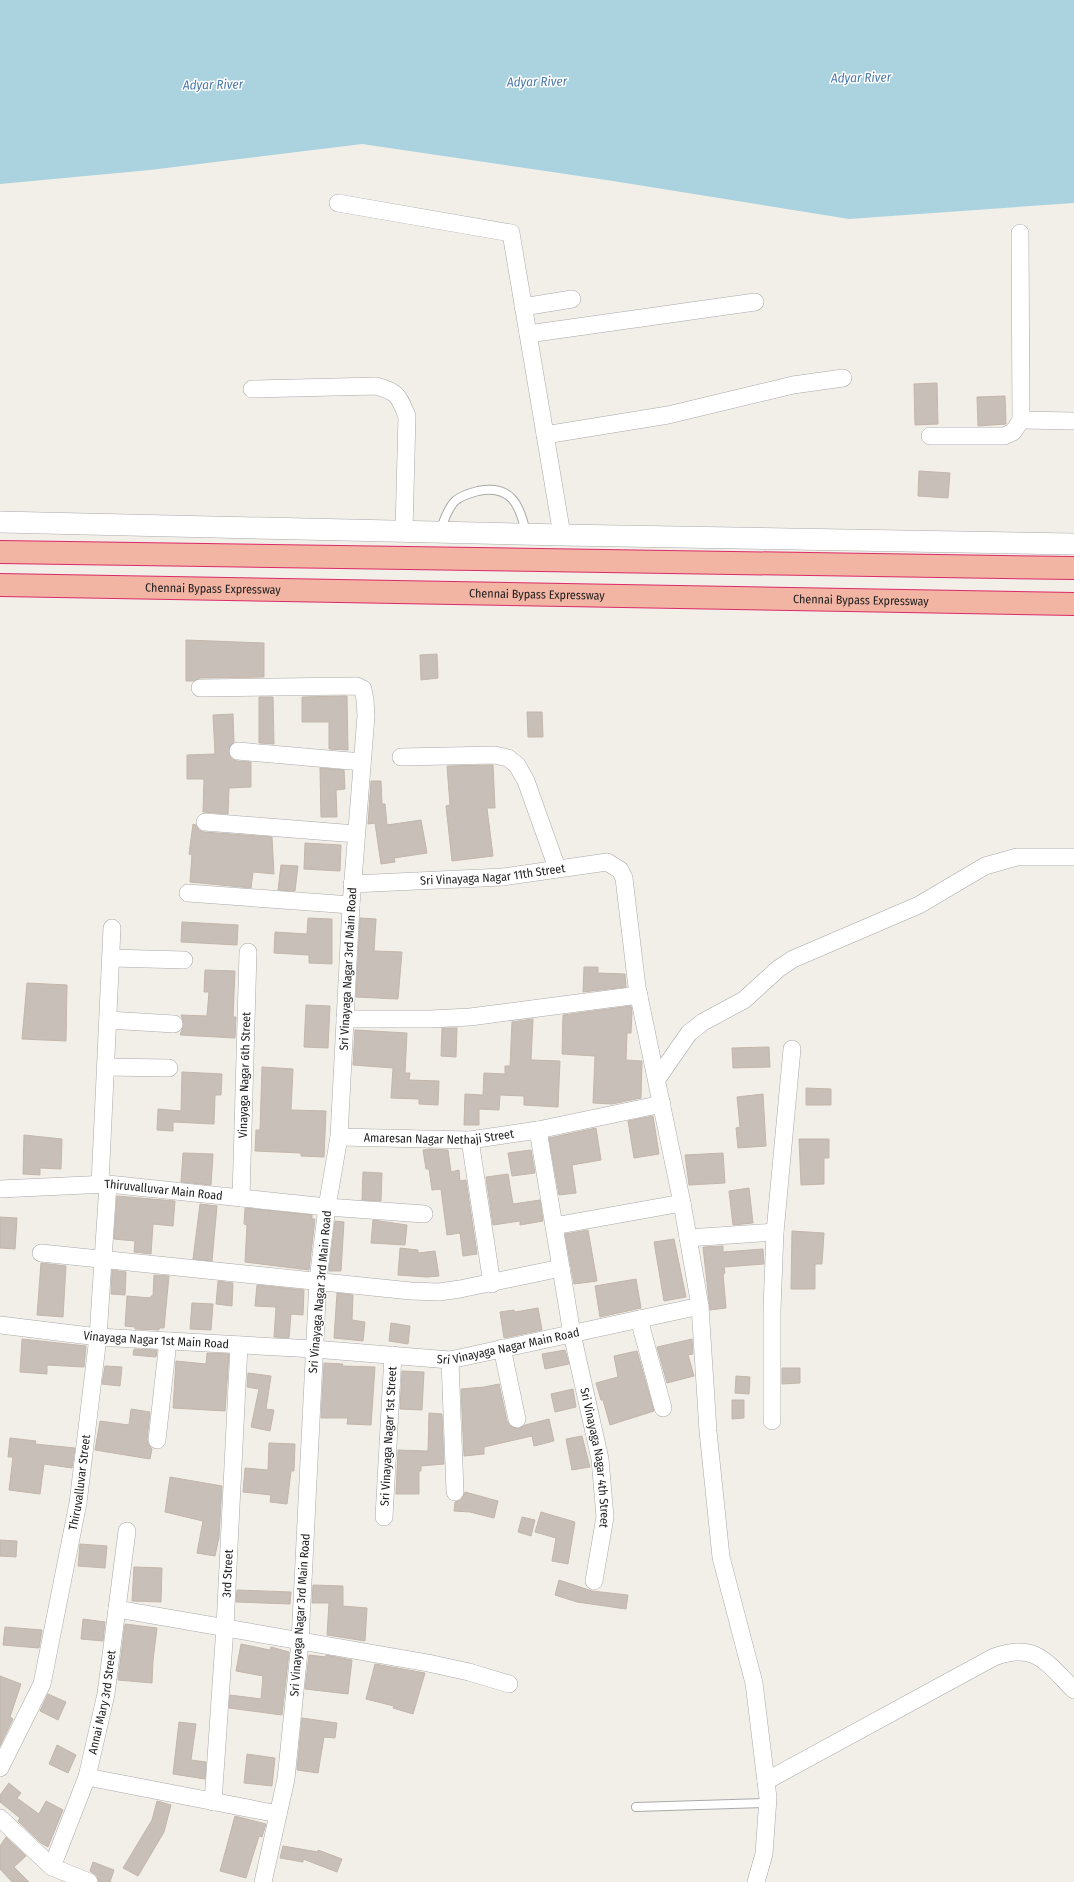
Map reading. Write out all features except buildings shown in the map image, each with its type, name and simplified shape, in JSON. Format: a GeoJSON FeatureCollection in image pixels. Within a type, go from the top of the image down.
{"type":"FeatureCollection","features":[{"type":"Feature","properties":{"kind":"highway"},"geometry":{"type":"LineString","coordinates":[[0,552],[1074,568]]}},
{"type":"Feature","properties":{"kind":"highway","name":"Chennai Bypass Expressway"},"geometry":{"type":"LineString","coordinates":[[0,585],[1074,604]]}},
{"type":"Feature","properties":{"kind":"street"},"geometry":{"type":"LineString","coordinates":[[338,203],[511,233],[562,535]]}},
{"type":"Feature","properties":{"kind":"street"},"geometry":{"type":"LineString","coordinates":[[930,436],[1004,436],[1014,432],[1021,420],[1020,233]]}},
{"type":"Feature","properties":{"kind":"street"},"geometry":{"type":"LineString","coordinates":[[524,308],[572,299]]}},
{"type":"Feature","properties":{"kind":"street"},"geometry":{"type":"LineString","coordinates":[[528,334],[755,302]]}},
{"type":"Feature","properties":{"kind":"street"},"geometry":{"type":"LineString","coordinates":[[545,435],[668,415],[793,385],[843,378]]}},
{"type":"Feature","properties":{"kind":"street"},"geometry":{"type":"LineString","coordinates":[[252,389],[376,386],[392,390],[401,402],[407,416],[404,531]]}},
{"type":"Feature","properties":{"kind":"street"},"geometry":{"type":"LineString","coordinates":[[1021,420],[1074,421]]}},
{"type":"Feature","properties":{"kind":"street"},"geometry":{"type":"LineString","coordinates":[[0,522],[562,535],[1074,544]]}},
{"type":"Feature","properties":{"kind":"street","name":"Sri Vinayaga Nagar 3rd Main Road"},"geometry":{"type":"LineString","coordinates":[[200,688],[357,686],[363,689],[366,716],[352,884],[339,1137],[327,1207],[318,1280],[300,1642],[286,1779],[262,1882]]}},
{"type":"Feature","properties":{"kind":"street"},"geometry":{"type":"LineString","coordinates":[[238,751],[362,762]]}},
{"type":"Feature","properties":{"kind":"street"},"geometry":{"type":"LineString","coordinates":[[401,757],[495,755],[508,758],[518,765],[526,781],[557,868]]}},
{"type":"Feature","properties":{"kind":"street"},"geometry":{"type":"LineString","coordinates":[[205,822],[356,834]]}},
{"type":"Feature","properties":{"kind":"street"},"geometry":{"type":"LineString","coordinates":[[657,1079],[689,1033],[703,1022],[744,1000],[778,969],[793,959],[919,905],[985,866],[1017,857],[1074,857]]}},
{"type":"Feature","properties":{"kind":"street","name":"Sri Vinayaga Nagar 11th Street"},"geometry":{"type":"LineString","coordinates":[[352,884],[503,878],[557,868],[607,862],[620,870],[624,878],[638,995]]}},
{"type":"Feature","properties":{"kind":"street"},"geometry":{"type":"LineString","coordinates":[[188,893],[351,905]]}},
{"type":"Feature","properties":{"kind":"street","name":"Thiruvalluvar Street"},"geometry":{"type":"LineString","coordinates":[[0,1768],[42,1684],[78,1503],[98,1337],[103,1260],[106,1067],[112,928]]}},
{"type":"Feature","properties":{"kind":"street","name":"Vinayaga Nagar 6th Street"},"geometry":{"type":"LineString","coordinates":[[241,1198],[248,952]]}},
{"type":"Feature","properties":{"kind":"street"},"geometry":{"type":"LineString","coordinates":[[111,958],[184,960]]}},
{"type":"Feature","properties":{"kind":"street"},"geometry":{"type":"LineString","coordinates":[[345,1019],[430,1019],[470,1017],[638,995],[657,1079],[682,1203],[700,1306],[708,1431],[721,1557],[754,1683],[768,1803],[764,1854],[756,1882]]}},
{"type":"Feature","properties":{"kind":"street"},"geometry":{"type":"LineString","coordinates":[[108,1020],[174,1024]]}},
{"type":"Feature","properties":{"kind":"street"},"geometry":{"type":"LineString","coordinates":[[772,1421],[772,1309],[775,1232],[792,1049]]}},
{"type":"Feature","properties":{"kind":"street"},"geometry":{"type":"LineString","coordinates":[[106,1067],[169,1068]]}},
{"type":"Feature","properties":{"kind":"street","name":"Amaresan Nagar Nethaji Street"},"geometry":{"type":"LineString","coordinates":[[339,1137],[470,1140],[538,1130],[662,1104]]}},
{"type":"Feature","properties":{"kind":"street","name":"Sri Vinayaga Nagar 4th Street"},"geometry":{"type":"LineString","coordinates":[[538,1130],[572,1334],[601,1466],[605,1517],[594,1581]]}},
{"type":"Feature","properties":{"kind":"street"},"geometry":{"type":"LineString","coordinates":[[470,1140],[492,1284]]}},
{"type":"Feature","properties":{"kind":"street","name":"Thiruvalluvar Main Road"},"geometry":{"type":"LineString","coordinates":[[0,1189],[104,1184],[327,1207],[424,1214]]}},
{"type":"Feature","properties":{"kind":"street"},"geometry":{"type":"LineString","coordinates":[[554,1226],[682,1203]]}},
{"type":"Feature","properties":{"kind":"street"},"geometry":{"type":"LineString","coordinates":[[688,1238],[775,1232]]}},
{"type":"Feature","properties":{"kind":"street"},"geometry":{"type":"LineString","coordinates":[[41,1253],[318,1280],[411,1291],[439,1292],[492,1284],[561,1268]]}},
{"type":"Feature","properties":{"kind":"street","name":"Sri Vinayaga Nagar Main Road"},"geometry":{"type":"LineString","coordinates":[[314,1349],[450,1360],[700,1306]]}},
{"type":"Feature","properties":{"kind":"street"},"geometry":{"type":"LineString","coordinates":[[639,1319],[663,1408]]}},
{"type":"Feature","properties":{"kind":"street","name":"Vinayaga Nagar 1st Main Road"},"geometry":{"type":"LineString","coordinates":[[0,1325],[98,1337],[314,1349]]}},
{"type":"Feature","properties":{"kind":"street"},"geometry":{"type":"LineString","coordinates":[[158,1440],[168,1341]]}},
{"type":"Feature","properties":{"kind":"street","name":"3rd Street"},"geometry":{"type":"LineString","coordinates":[[213,1802],[225,1626],[239,1345]]}},
{"type":"Feature","properties":{"kind":"street"},"geometry":{"type":"LineString","coordinates":[[502,1348],[517,1419]]}},
{"type":"Feature","properties":{"kind":"street","name":"Sri Vinayaga Nagar 1st Street"},"geometry":{"type":"LineString","coordinates":[[384,1517],[393,1355]]}},
{"type":"Feature","properties":{"kind":"street"},"geometry":{"type":"LineString","coordinates":[[450,1360],[455,1492]]}},
{"type":"Feature","properties":{"kind":"street","name":"Annai Mary 3rd Street"},"geometry":{"type":"LineString","coordinates":[[52,1867],[87,1776],[106,1694],[127,1531]]}},
{"type":"Feature","properties":{"kind":"street"},"geometry":{"type":"LineString","coordinates":[[117,1609],[225,1626],[300,1642],[428,1663],[469,1672],[509,1684]]}},
{"type":"Feature","properties":{"kind":"street"},"geometry":{"type":"LineString","coordinates":[[766,1781],[994,1657],[1010,1651],[1027,1651],[1043,1659],[1074,1690]]}},
{"type":"Feature","properties":{"kind":"street"},"geometry":{"type":"LineString","coordinates":[[87,1776],[278,1814]]}},
{"type":"Feature","properties":{"kind":"street"},"geometry":{"type":"LineString","coordinates":[[0,1818],[52,1867],[89,1882]]}},
{"type":"Feature","properties":{"kind":"lane"},"geometry":{"type":"LineString","coordinates":[[440,532],[447,512],[455,501],[470,493],[489,489],[504,492],[516,502],[522,514],[526,534]]}},
{"type":"Feature","properties":{"kind":"lane"},"geometry":{"type":"LineString","coordinates":[[636,1807],[768,1803]]}},
{"type":"Feature","properties":{"kind":"water","name":"Adyar River"},"geometry":{"type":"Polygon","coordinates":[[[0,0],[1074,0],[1074,203],[849,219],[613,181],[362,144],[150,170],[0,184],[0,0]]]}}]}
